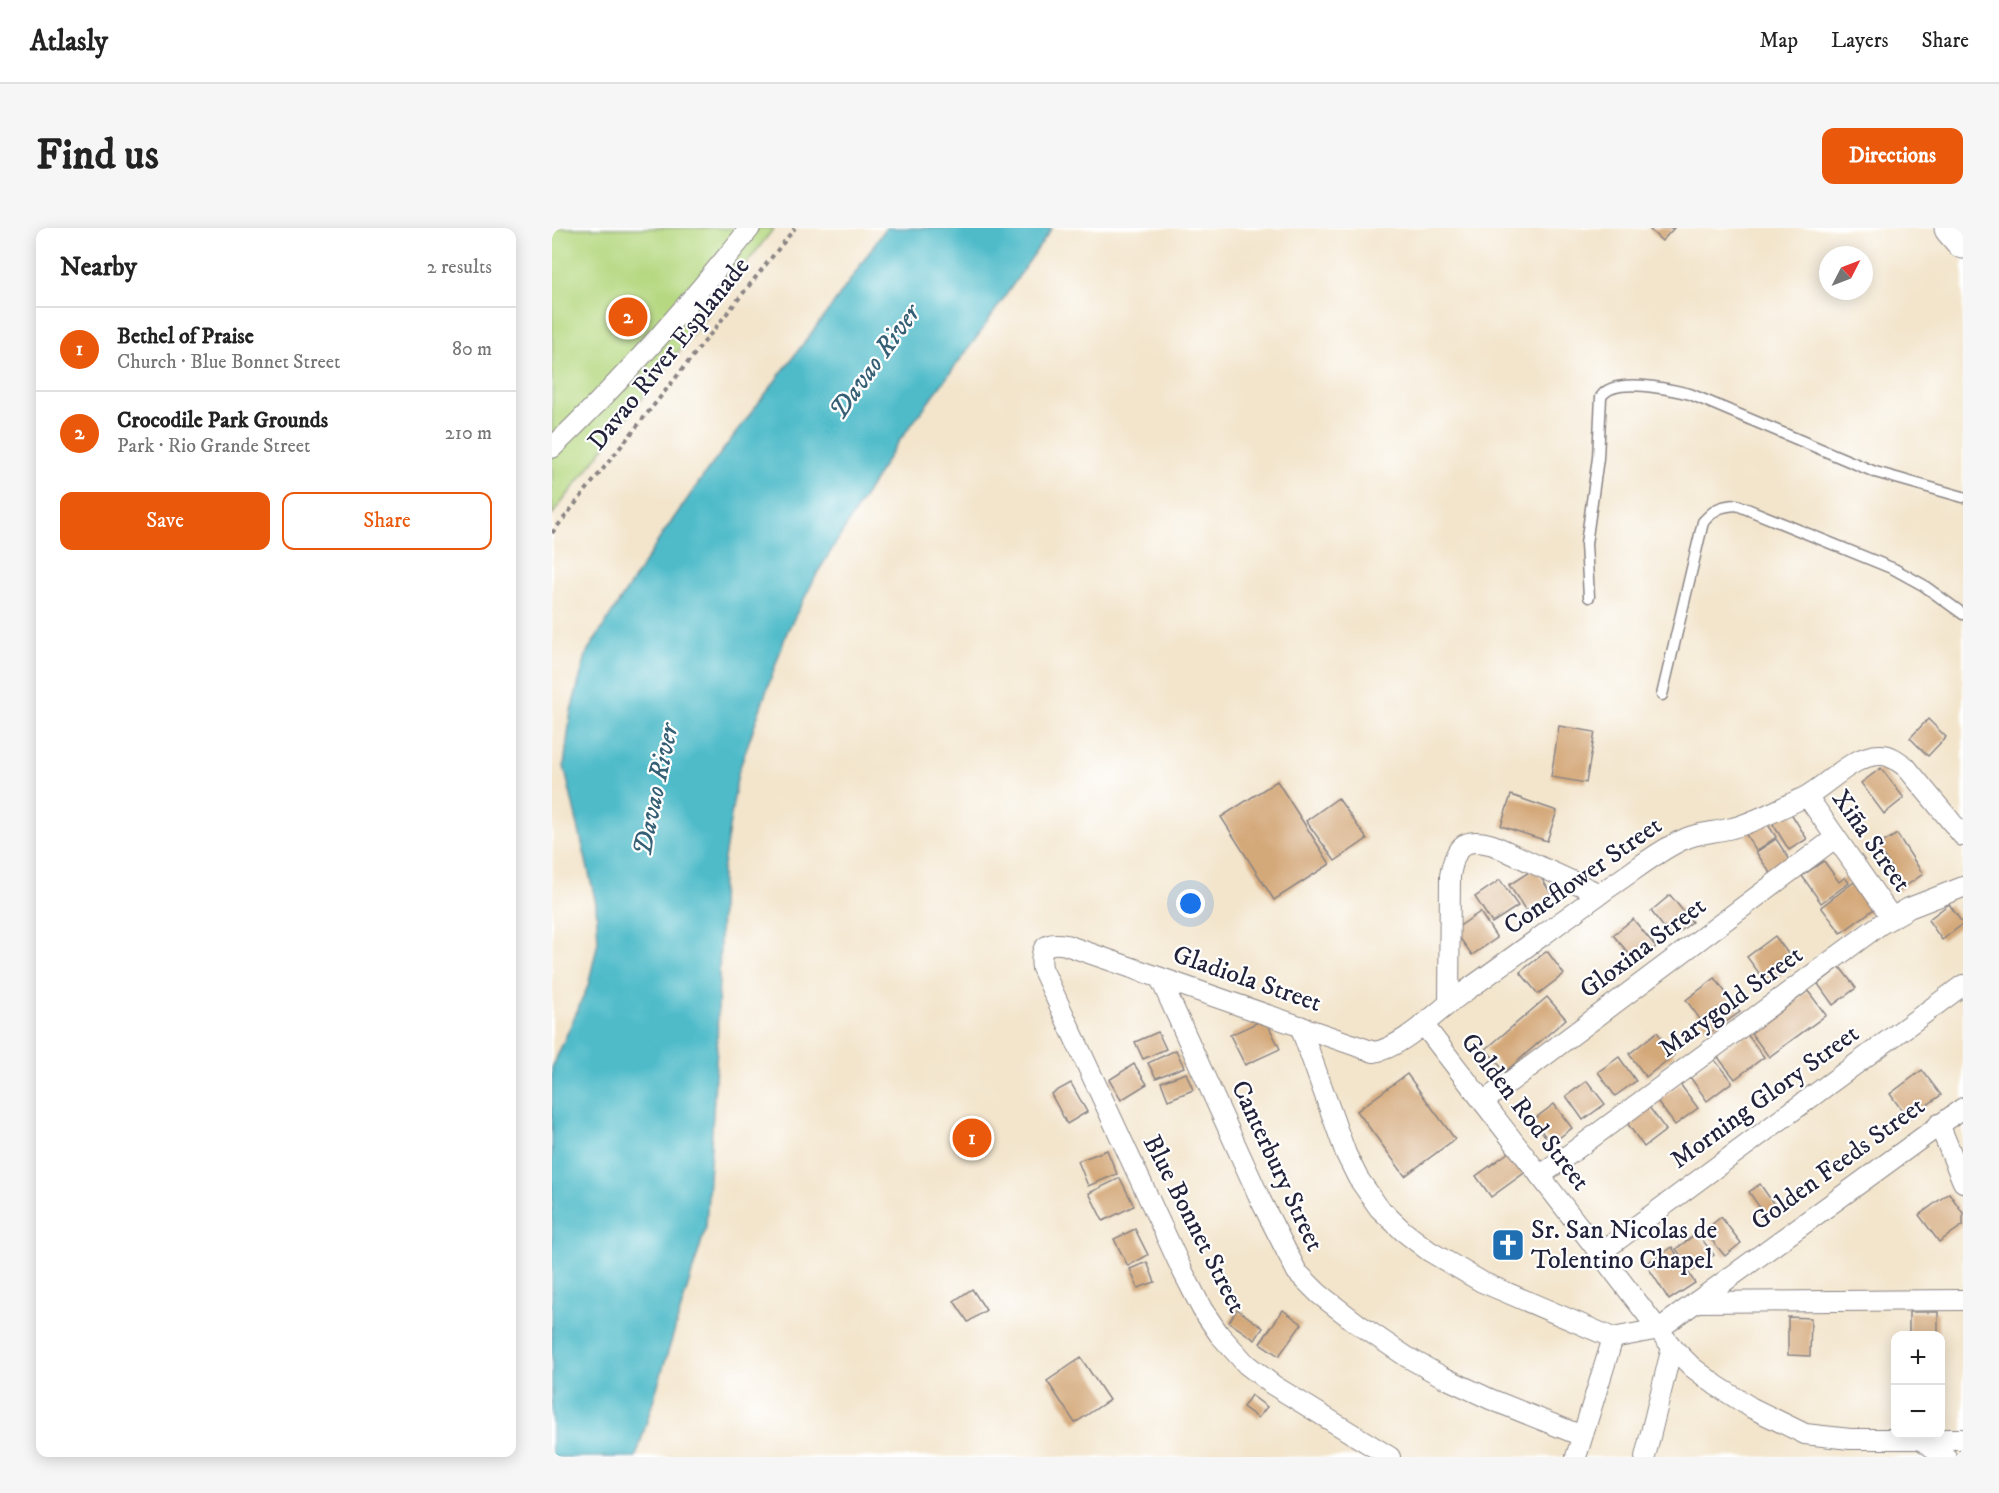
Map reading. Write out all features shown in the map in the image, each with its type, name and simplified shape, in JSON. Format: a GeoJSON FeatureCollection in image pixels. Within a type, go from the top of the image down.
{"type":"FeatureCollection","features":[{"type":"Feature","properties":{"kind":"highway"},"geometry":{"type":"LineString","coordinates":[[1951,228],[1963,242]]}},
{"type":"Feature","properties":{"kind":"street"},"geometry":{"type":"LineString","coordinates":[[552,448],[635,366],[750,228]]}},
{"type":"Feature","properties":{"kind":"street","name":"Coneflower Street"},"geometry":{"type":"LineString","coordinates":[[1422,1024],[1600,894],[1679,841],[1698,833],[1733,828],[1807,796],[1854,764],[1870,756],[1883,755],[1896,759],[1916,776],[1963,836]]}},
{"type":"Feature","properties":{"kind":"street","name":"Xiña Street"},"geometry":{"type":"LineString","coordinates":[[1807,796],[1892,918]]}},
{"type":"Feature","properties":{"kind":"street","name":"Gloxina Street"},"geometry":{"type":"LineString","coordinates":[[1483,1102],[1835,838]]}},
{"type":"Feature","properties":{"kind":"street"},"geometry":{"type":"LineString","coordinates":[[1449,1003],[1450,876],[1459,850],[1467,843],[1478,840],[1493,845],[1600,894]]}},
{"type":"Feature","properties":{"kind":"street","name":"Marygold Street"},"geometry":{"type":"LineString","coordinates":[[1540,1176],[1892,918],[1909,908],[1963,887]]}},
{"type":"Feature","properties":{"kind":"street","name":"Gladiola Street"},"geometry":{"type":"LineString","coordinates":[[1047,945],[1066,945],[1374,1052],[1395,1045],[1422,1024]]}},
{"type":"Feature","properties":{"kind":"street","name":"Blue Bonnet Street"},"geometry":{"type":"LineString","coordinates":[[1047,945],[1041,954],[1042,968],[1163,1231],[1202,1309],[1219,1334],[1255,1371],[1273,1385],[1390,1457]]}},
{"type":"Feature","properties":{"kind":"street","name":"Canterbury Street"},"geometry":{"type":"LineString","coordinates":[[1160,978],[1297,1272],[1318,1294],[1407,1357],[1490,1399],[1582,1436]]}},
{"type":"Feature","properties":{"kind":"street","name":"Morning Glory Street"},"geometry":{"type":"LineString","coordinates":[[1600,1253],[1963,985]]}},
{"type":"Feature","properties":{"kind":"street","name":"Golden Rod Street"},"geometry":{"type":"LineString","coordinates":[[1422,1024],[1672,1347],[1692,1367],[1752,1408],[1805,1434],[1850,1439],[1963,1439]]}},
{"type":"Feature","properties":{"kind":"street"},"geometry":{"type":"LineString","coordinates":[[1300,1026],[1346,1154],[1379,1208],[1403,1231],[1429,1251],[1482,1282],[1613,1338],[1659,1329]]}},
{"type":"Feature","properties":{"kind":"street","name":"Golden Feeds Street"},"geometry":{"type":"LineString","coordinates":[[1659,1329],[1963,1108]]}},
{"type":"Feature","properties":{"kind":"street"},"geometry":{"type":"LineString","coordinates":[[1939,1124],[1963,1182]]}},
{"type":"Feature","properties":{"kind":"street"},"geometry":{"type":"LineString","coordinates":[[1696,1302],[1963,1300]]}},
{"type":"Feature","properties":{"kind":"street"},"geometry":{"type":"LineString","coordinates":[[1576,1457],[1613,1338]]}},
{"type":"Feature","properties":{"kind":"street"},"geometry":{"type":"LineString","coordinates":[[1646,1457],[1672,1347]]}},
{"type":"Feature","properties":{"kind":"street"},"geometry":{"type":"LineString","coordinates":[[1922,1440],[1946,1457]]}},
{"type":"Feature","properties":{"kind":"lane"},"geometry":{"type":"LineString","coordinates":[[1589,597],[1586,544],[1598,458],[1601,397],[1604,391],[1611,387],[1622,385],[1670,389],[1690,394],[1875,472],[1963,497]]}},
{"type":"Feature","properties":{"kind":"lane"},"geometry":{"type":"LineString","coordinates":[[1662,695],[1703,522],[1722,506],[1737,505],[1894,569],[1923,585],[1963,614]]}},
{"type":"Feature","properties":{"kind":"path","name":"Davao River Esplanade"},"geometry":{"type":"LineString","coordinates":[[552,533],[795,228]]}},
{"type":"Feature","properties":{"kind":"green space"},"geometry":{"type":"Polygon","coordinates":[[[552,228],[774,228],[552,515],[552,228]]]}},
{"type":"Feature","properties":{"kind":"water","name":"Davao River"},"geometry":{"type":"Polygon","coordinates":[[[886,228],[1052,228],[977,337],[894,448],[818,572],[787,632],[738,773],[722,871],[717,1048],[706,1227],[636,1457],[552,1457],[552,1068],[588,986],[598,942],[596,903],[564,766],[571,711],[587,652],[664,532],[837,299],[886,228]]]}},
{"type":"Feature","properties":{"kind":"building"},"geometry":{"type":"Polygon","coordinates":[[[1648,228],[1674,228],[1662,241],[1648,228]]]}},
{"type":"Feature","properties":{"kind":"building"},"geometry":{"type":"Polygon","coordinates":[[[1928,719],[1946,737],[1928,756],[1910,738],[1928,719]]]}},
{"type":"Feature","properties":{"kind":"building"},"geometry":{"type":"Polygon","coordinates":[[[1559,726],[1595,732],[1586,783],[1551,777],[1559,726]]]}},
{"type":"Feature","properties":{"kind":"building"},"geometry":{"type":"Polygon","coordinates":[[[1881,768],[1904,798],[1884,814],[1861,783],[1881,768]]]}},
{"type":"Feature","properties":{"kind":"building"},"geometry":{"type":"Polygon","coordinates":[[[1277,781],[1330,864],[1274,900],[1221,817],[1277,781]]]}},
{"type":"Feature","properties":{"kind":"building"},"geometry":{"type":"Polygon","coordinates":[[[1511,795],[1557,811],[1547,841],[1501,826],[1511,795]]]}},
{"type":"Feature","properties":{"kind":"building"},"geometry":{"type":"Polygon","coordinates":[[[1338,798],[1367,839],[1335,861],[1306,821],[1338,798]]]}},
{"type":"Feature","properties":{"kind":"building"},"geometry":{"type":"Polygon","coordinates":[[[1789,810],[1807,839],[1789,850],[1771,821],[1789,810]]]}},
{"type":"Feature","properties":{"kind":"building"},"geometry":{"type":"Polygon","coordinates":[[[1765,820],[1776,837],[1756,851],[1745,833],[1765,820]]]}},
{"type":"Feature","properties":{"kind":"building"},"geometry":{"type":"Polygon","coordinates":[[[1897,834],[1923,874],[1897,892],[1886,875],[1893,870],[1877,846],[1897,834]]]}},
{"type":"Feature","properties":{"kind":"building"},"geometry":{"type":"Polygon","coordinates":[[[1776,839],[1792,863],[1772,876],[1756,852],[1776,839]]]}},
{"type":"Feature","properties":{"kind":"building"},"geometry":{"type":"Polygon","coordinates":[[[1824,861],[1839,882],[1845,877],[1849,883],[1821,903],[1802,876],[1824,861]]]}},
{"type":"Feature","properties":{"kind":"building"},"geometry":{"type":"Polygon","coordinates":[[[1535,868],[1552,895],[1526,911],[1509,885],[1535,868]]]}},
{"type":"Feature","properties":{"kind":"building"},"geometry":{"type":"Polygon","coordinates":[[[1500,880],[1518,906],[1492,923],[1475,897],[1500,880]]]}},
{"type":"Feature","properties":{"kind":"building"},"geometry":{"type":"Polygon","coordinates":[[[1854,882],[1874,909],[1841,933],[1821,907],[1854,882]]]}},
{"type":"Feature","properties":{"kind":"building"},"geometry":{"type":"Polygon","coordinates":[[[1670,895],[1692,922],[1672,938],[1651,911],[1670,895]]]}},
{"type":"Feature","properties":{"kind":"building"},"geometry":{"type":"Polygon","coordinates":[[[1949,904],[1963,924],[1942,940],[1928,920],[1949,904]]]}},
{"type":"Feature","properties":{"kind":"building"},"geometry":{"type":"Polygon","coordinates":[[[1480,912],[1497,938],[1472,955],[1454,930],[1480,912]]]}},
{"type":"Feature","properties":{"kind":"building"},"geometry":{"type":"Polygon","coordinates":[[[1633,919],[1656,947],[1637,963],[1613,935],[1633,919]]]}},
{"type":"Feature","properties":{"kind":"building"},"geometry":{"type":"Polygon","coordinates":[[[1775,936],[1796,964],[1768,985],[1747,957],[1775,936]]]}},
{"type":"Feature","properties":{"kind":"building"},"geometry":{"type":"Polygon","coordinates":[[[1547,951],[1564,974],[1538,994],[1520,972],[1547,951]]]}},
{"type":"Feature","properties":{"kind":"building"},"geometry":{"type":"Polygon","coordinates":[[[1840,967],[1856,988],[1833,1005],[1818,984],[1840,967]]]}},
{"type":"Feature","properties":{"kind":"building"},"geometry":{"type":"Polygon","coordinates":[[[1715,978],[1740,1012],[1710,1033],[1686,1000],[1715,978]]]}},
{"type":"Feature","properties":{"kind":"building"},"geometry":{"type":"Polygon","coordinates":[[[1808,991],[1826,1015],[1769,1057],[1751,1033],[1808,991]]]}},
{"type":"Feature","properties":{"kind":"building"},"geometry":{"type":"Polygon","coordinates":[[[1547,997],[1566,1019],[1505,1072],[1486,1049],[1547,997]]]}},
{"type":"Feature","properties":{"kind":"building"},"geometry":{"type":"Polygon","coordinates":[[[1265,1019],[1280,1049],[1245,1065],[1230,1035],[1265,1019]]]}},
{"type":"Feature","properties":{"kind":"building"},"geometry":{"type":"Polygon","coordinates":[[[1158,1032],[1166,1049],[1143,1059],[1135,1042],[1158,1032]]]}},
{"type":"Feature","properties":{"kind":"building"},"geometry":{"type":"Polygon","coordinates":[[[1657,1032],[1674,1055],[1646,1077],[1629,1054],[1657,1032]]]}},
{"type":"Feature","properties":{"kind":"building"},"geometry":{"type":"Polygon","coordinates":[[[1747,1034],[1764,1057],[1735,1079],[1717,1056],[1747,1034]]]}},
{"type":"Feature","properties":{"kind":"building"},"geometry":{"type":"Polygon","coordinates":[[[1176,1050],[1184,1067],[1156,1078],[1148,1063],[1176,1050]]]}},
{"type":"Feature","properties":{"kind":"building"},"geometry":{"type":"Polygon","coordinates":[[[1619,1057],[1636,1081],[1615,1096],[1598,1072],[1619,1057]]]}},
{"type":"Feature","properties":{"kind":"building"},"geometry":{"type":"Polygon","coordinates":[[[1714,1059],[1732,1082],[1707,1101],[1690,1077],[1714,1059]]]}},
{"type":"Feature","properties":{"kind":"building"},"geometry":{"type":"Polygon","coordinates":[[[1134,1064],[1147,1084],[1121,1100],[1109,1080],[1134,1064]]]}},
{"type":"Feature","properties":{"kind":"building"},"geometry":{"type":"Polygon","coordinates":[[[1922,1070],[1941,1095],[1908,1119],[1890,1094],[1922,1070]]]}},
{"type":"Feature","properties":{"kind":"building"},"geometry":{"type":"Polygon","coordinates":[[[1186,1073],[1193,1090],[1168,1100],[1161,1082],[1186,1073]]]}},
{"type":"Feature","properties":{"kind":"building"},"geometry":{"type":"Polygon","coordinates":[[[1407,1074],[1455,1139],[1405,1176],[1357,1111],[1407,1074]]]}},
{"type":"Feature","properties":{"kind":"building"},"geometry":{"type":"Polygon","coordinates":[[[1587,1081],[1605,1104],[1583,1120],[1566,1096],[1587,1081]]]}},
{"type":"Feature","properties":{"kind":"building"},"geometry":{"type":"Polygon","coordinates":[[[1071,1083],[1087,1112],[1067,1124],[1051,1094],[1071,1083]]]}},
{"type":"Feature","properties":{"kind":"building"},"geometry":{"type":"Polygon","coordinates":[[[1680,1084],[1698,1108],[1675,1125],[1657,1101],[1680,1084]]]}},
{"type":"Feature","properties":{"kind":"building"},"geometry":{"type":"Polygon","coordinates":[[[1554,1104],[1572,1128],[1551,1144],[1533,1120],[1554,1104]]]}},
{"type":"Feature","properties":{"kind":"building"},"geometry":{"type":"Polygon","coordinates":[[[1649,1107],[1666,1130],[1644,1147],[1627,1123],[1649,1107]]]}},
{"type":"Feature","properties":{"kind":"building"},"geometry":{"type":"Polygon","coordinates":[[[1107,1150],[1117,1174],[1088,1186],[1078,1161],[1107,1150]]]}},
{"type":"Feature","properties":{"kind":"building"},"geometry":{"type":"Polygon","coordinates":[[[1512,1150],[1527,1171],[1491,1197],[1476,1176],[1512,1150]]]}},
{"type":"Feature","properties":{"kind":"building"},"geometry":{"type":"Polygon","coordinates":[[[1120,1178],[1134,1206],[1103,1221],[1089,1193],[1120,1178]]]}},
{"type":"Feature","properties":{"kind":"building"},"geometry":{"type":"Polygon","coordinates":[[[1760,1184],[1778,1210],[1767,1218],[1749,1192],[1760,1184]]]}},
{"type":"Feature","properties":{"kind":"building"},"geometry":{"type":"Polygon","coordinates":[[[1949,1193],[1963,1213],[1963,1225],[1939,1242],[1919,1215],[1949,1193]]]}},
{"type":"Feature","properties":{"kind":"building"},"geometry":{"type":"Polygon","coordinates":[[[1721,1217],[1741,1243],[1725,1256],[1704,1231],[1721,1217]]]}},
{"type":"Feature","properties":{"kind":"building"},"geometry":{"type":"Polygon","coordinates":[[[1135,1229],[1148,1255],[1128,1266],[1114,1239],[1135,1229]]]}},
{"type":"Feature","properties":{"kind":"building"},"geometry":{"type":"Polygon","coordinates":[[[1697,1233],[1714,1255],[1692,1271],[1676,1249],[1697,1233]]]}},
{"type":"Feature","properties":{"kind":"building"},"geometry":{"type":"Polygon","coordinates":[[[1672,1247],[1695,1283],[1669,1300],[1646,1264],[1672,1247]]]}},
{"type":"Feature","properties":{"kind":"building"},"geometry":{"type":"Polygon","coordinates":[[[1147,1262],[1155,1282],[1138,1288],[1130,1269],[1147,1262]]]}},
{"type":"Feature","properties":{"kind":"building"},"geometry":{"type":"Polygon","coordinates":[[[972,1289],[986,1310],[968,1322],[954,1301],[972,1289]]]}},
{"type":"Feature","properties":{"kind":"building"},"geometry":{"type":"Polygon","coordinates":[[[1237,1309],[1263,1328],[1255,1340],[1229,1322],[1237,1309]]]}},
{"type":"Feature","properties":{"kind":"building"},"geometry":{"type":"Polygon","coordinates":[[[1283,1310],[1302,1324],[1279,1356],[1260,1343],[1283,1310]]]}},
{"type":"Feature","properties":{"kind":"building"},"geometry":{"type":"Polygon","coordinates":[[[1909,1312],[1938,1312],[1938,1331],[1909,1331],[1909,1312]]]}},
{"type":"Feature","properties":{"kind":"building"},"geometry":{"type":"Polygon","coordinates":[[[1788,1317],[1811,1318],[1810,1356],[1788,1355],[1788,1317]]]}},
{"type":"Feature","properties":{"kind":"building"},"geometry":{"type":"Polygon","coordinates":[[[1081,1358],[1109,1400],[1075,1423],[1047,1381],[1081,1358]]]}},
{"type":"Feature","properties":{"kind":"building"},"geometry":{"type":"Polygon","coordinates":[[[1251,1395],[1267,1407],[1258,1418],[1243,1407],[1251,1395]]]}},
{"type":"Feature","properties":{"kind":"place","name":"Crocodile Park Grounds"},"geometry":{"type":"Point","coordinates":[628,317]}},
{"type":"Feature","properties":{"kind":"place","name":"Bethel of Praise"},"geometry":{"type":"Point","coordinates":[972,1138]}},
{"type":"Feature","properties":{"kind":"place","name":"Sr. San Nicolas de Tolentino Chapel"},"geometry":{"type":"Point","coordinates":[1508,1245]}}]}
